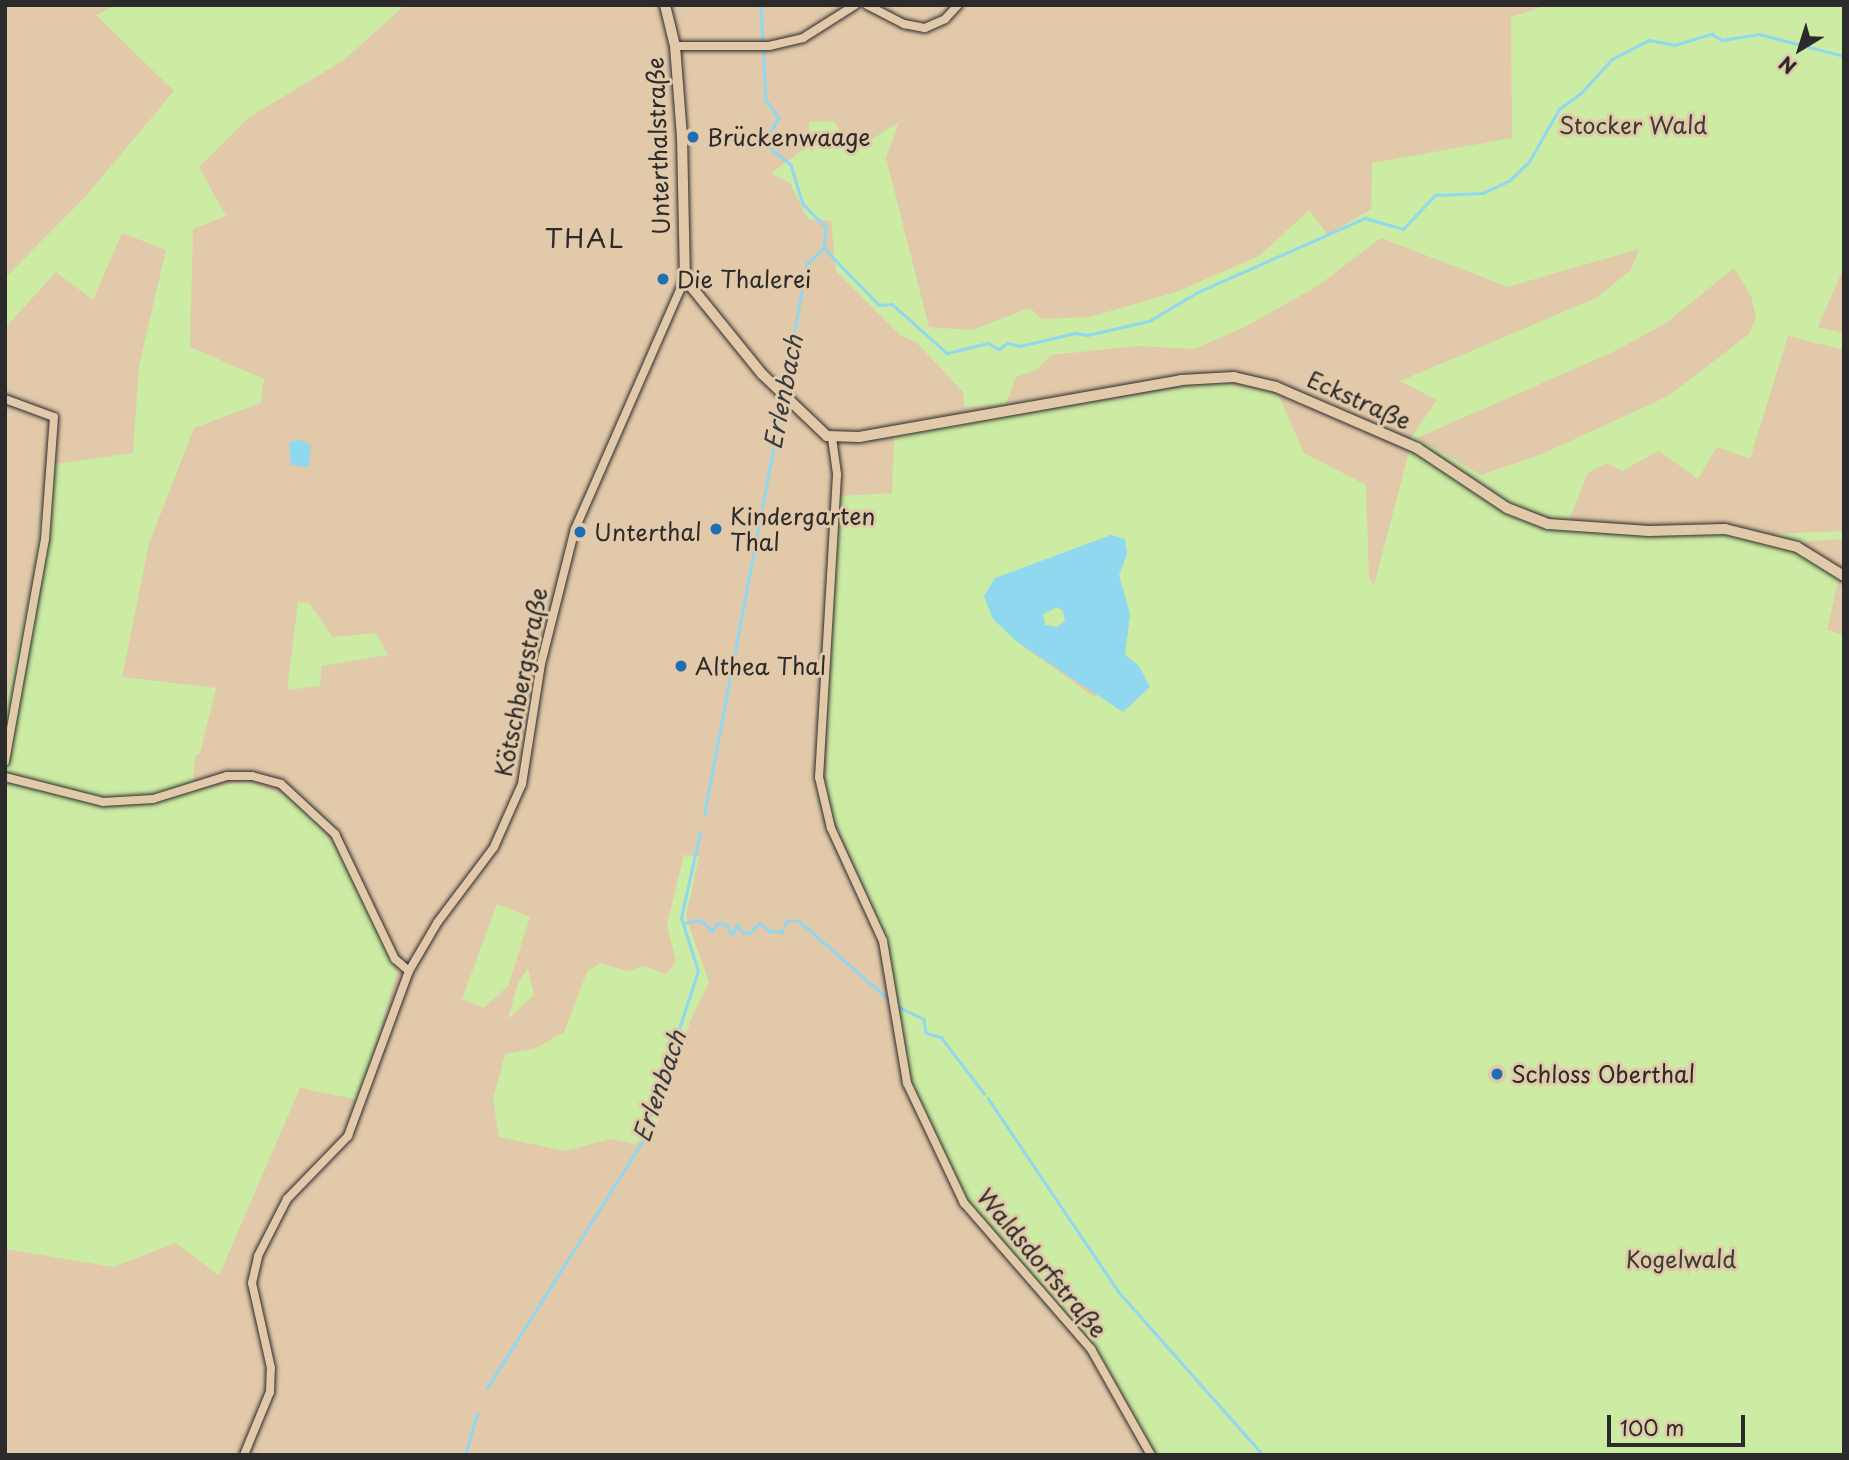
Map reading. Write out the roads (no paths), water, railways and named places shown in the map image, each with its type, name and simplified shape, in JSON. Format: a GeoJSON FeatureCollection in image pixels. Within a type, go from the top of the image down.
{"type":"FeatureCollection","features":[{"type":"Feature","properties":{"kind":"street","name":"Unterthalstraße"},"geometry":{"type":"LineString","coordinates":[[665,5],[675,46],[683,148],[685,279]]}},
{"type":"Feature","properties":{"kind":"street"},"geometry":{"type":"LineString","coordinates":[[675,46],[769,46],[803,38],[855,5]]}},
{"type":"Feature","properties":{"kind":"street"},"geometry":{"type":"LineString","coordinates":[[867,5],[904,24],[925,28],[945,19],[958,5]]}},
{"type":"Feature","properties":{"kind":"street"},"geometry":{"type":"LineString","coordinates":[[685,279],[778,391],[832,438]]}},
{"type":"Feature","properties":{"kind":"street","name":"Kötschbergstraße"},"geometry":{"type":"LineString","coordinates":[[244,1455],[270,1392],[271,1368],[252,1283],[255,1263],[287,1199],[341,1148],[357,1120],[409,971],[437,923],[494,847],[522,784],[541,664],[575,529],[685,279]]}},
{"type":"Feature","properties":{"kind":"street","name":"Eckstraße"},"geometry":{"type":"LineString","coordinates":[[832,438],[1181,380],[1234,377],[1276,387],[1410,445],[1444,463],[1507,508],[1535,520],[1593,530],[1725,529],[1797,547],[1844,576]]}},
{"type":"Feature","properties":{"kind":"street"},"geometry":{"type":"LineString","coordinates":[[5,399],[54,417],[45,539],[5,761]]}},
{"type":"Feature","properties":{"kind":"street","name":"Waldsdorfstraße"},"geometry":{"type":"LineString","coordinates":[[832,438],[837,475],[819,777],[831,828],[883,941],[907,1083],[964,1203],[1091,1349],[1151,1455]]}},
{"type":"Feature","properties":{"kind":"street"},"geometry":{"type":"LineString","coordinates":[[5,776],[113,802],[161,798],[227,776],[252,776],[281,784],[335,834],[395,959],[409,971]]}},
{"type":"Feature","properties":{"kind":"water"},"geometry":{"type":"Polygon","coordinates":[[[297,439],[311,445],[309,467],[291,465],[289,443],[297,439]]]}},
{"type":"Feature","properties":{"kind":"water"},"geometry":{"type":"Polygon","coordinates":[[[1111,535],[1125,539],[1127,554],[1119,575],[1130,614],[1125,655],[1139,666],[1150,687],[1123,712],[1016,641],[993,619],[984,596],[995,578],[1111,535]],[[1057,607],[1043,614],[1045,625],[1057,627],[1065,621],[1063,611],[1057,607]]]}},
{"type":"Feature","properties":{"kind":"waterway","name":"Erlenbach"},"geometry":{"type":"LineString","coordinates":[[761,5],[766,100],[779,118],[764,143],[791,165],[803,204],[826,227],[824,248],[807,264],[784,391]]}},
{"type":"Feature","properties":{"kind":"waterway"},"geometry":{"type":"LineString","coordinates":[[824,248],[879,305],[892,304],[947,353],[988,343],[999,349],[1007,343],[1020,346],[1075,333],[1087,335],[1149,321],[1198,292],[1365,218],[1403,229],[1435,195],[1483,193],[1509,181],[1529,162],[1559,109],[1581,93],[1612,59],[1649,40],[1675,45],[1712,34],[1722,40],[1759,34],[1844,56]]}},
{"type":"Feature","properties":{"kind":"waterway","name":"Erlenbach"},"geometry":{"type":"LineString","coordinates":[[704,815],[783,398]]}},
{"type":"Feature","properties":{"kind":"waterway","name":"Erlenbach"},"geometry":{"type":"LineString","coordinates":[[487,1388],[642,1142],[698,971],[681,918],[700,832]]}},
{"type":"Feature","properties":{"kind":"waterway"},"geometry":{"type":"LineString","coordinates":[[684,923],[701,920],[712,931],[717,923],[726,924],[732,934],[737,925],[742,932],[749,933],[760,923],[770,931],[782,932],[786,921],[799,921],[886,997]]}},
{"type":"Feature","properties":{"kind":"waterway"},"geometry":{"type":"LineString","coordinates":[[899,1007],[924,1019],[926,1033],[941,1037],[984,1093]]}},
{"type":"Feature","properties":{"kind":"waterway"},"geometry":{"type":"LineString","coordinates":[[988,1098],[1119,1292],[1263,1455]]}},
{"type":"Feature","properties":{"kind":"waterway","name":"Erlenbach"},"geometry":{"type":"LineString","coordinates":[[465,1455],[477,1414]]}},
{"type":"Feature","properties":{"kind":"place","name":"Brückenwaage"},"geometry":{"type":"Point","coordinates":[693,137]}},
{"type":"Feature","properties":{"kind":"place","name":"Die Thalerei"},"geometry":{"type":"Point","coordinates":[663,279]}},
{"type":"Feature","properties":{"kind":"place","name":"Kindergarten Thal"},"geometry":{"type":"Point","coordinates":[716,529]}},
{"type":"Feature","properties":{"kind":"place","name":"Unterthal"},"geometry":{"type":"Point","coordinates":[580,532]}},
{"type":"Feature","properties":{"kind":"place","name":"Althea Thal"},"geometry":{"type":"Point","coordinates":[681,666]}},
{"type":"Feature","properties":{"kind":"place","name":"Schloss Oberthal"},"geometry":{"type":"Point","coordinates":[1497,1074]}},
{"type":"Feature","properties":{"kind":"district","name":"THAL"},"geometry":{"type":"Point","coordinates":[585,238]}},
{"type":"Feature","properties":{"kind":"park label","name":"Stocker Wald"},"geometry":{"type":"Point","coordinates":[1633,125]}},
{"type":"Feature","properties":{"kind":"park label","name":"Kogelwald"},"geometry":{"type":"Point","coordinates":[1681,1259]}}]}
